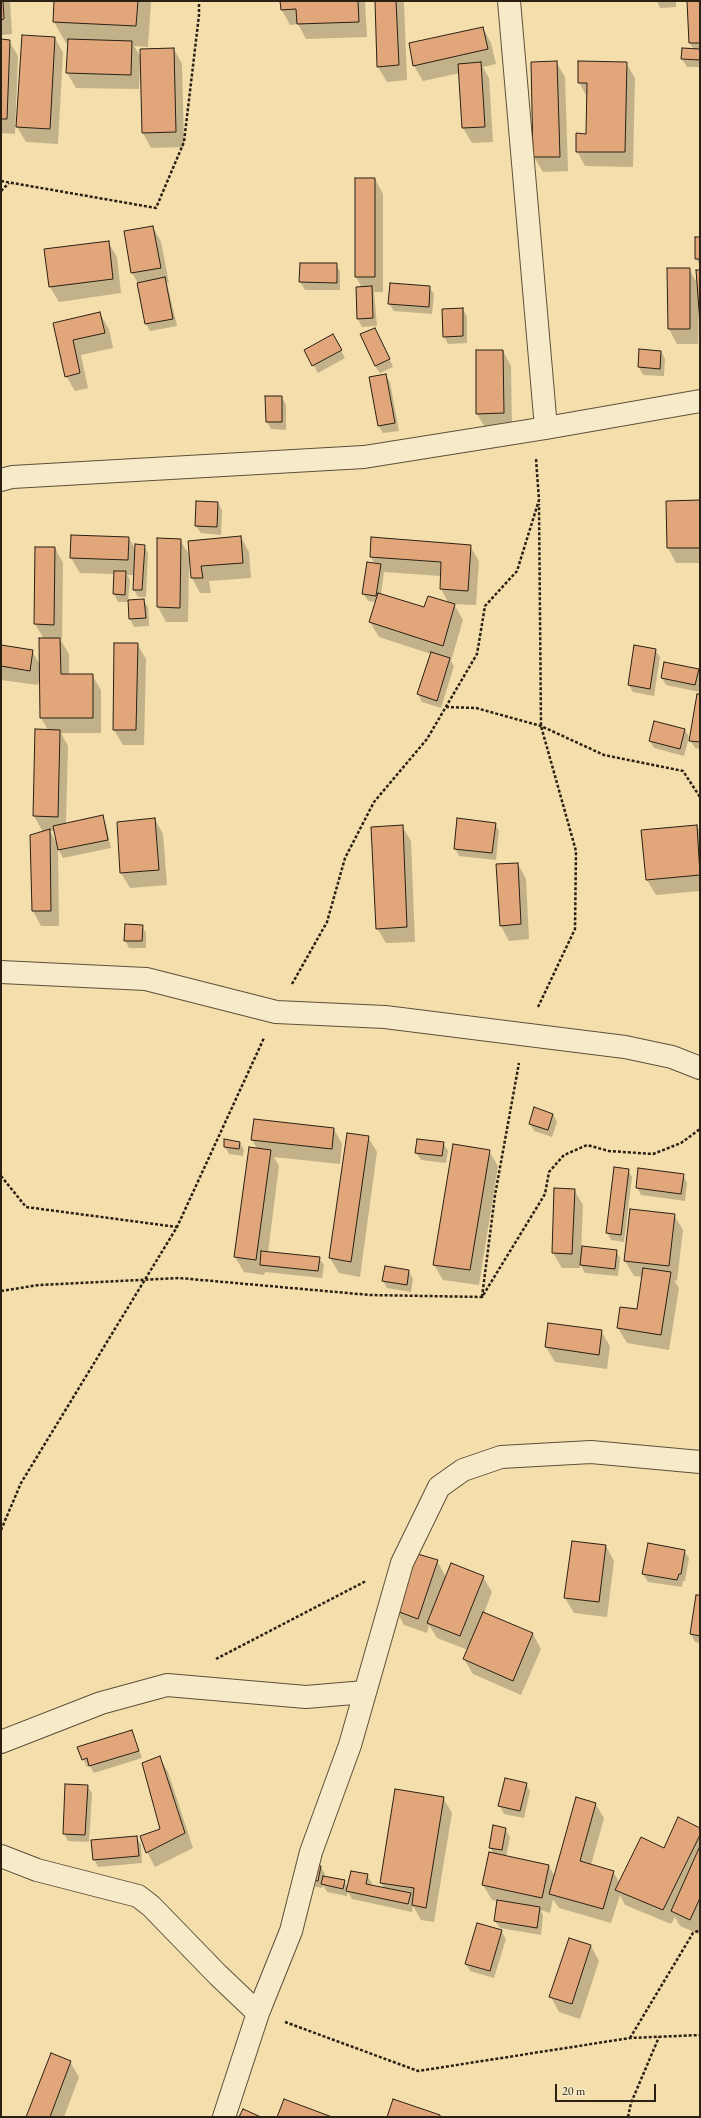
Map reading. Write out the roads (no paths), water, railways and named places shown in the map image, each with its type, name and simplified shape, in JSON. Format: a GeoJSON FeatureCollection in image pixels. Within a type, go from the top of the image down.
{"type":"FeatureCollection","features":[{"type":"Feature","properties":{"kind":"street"},"geometry":{"type":"LineString","coordinates":[[509,1],[546,428]]}},
{"type":"Feature","properties":{"kind":"street"},"geometry":{"type":"LineString","coordinates":[[1,480],[12,477],[364,457],[546,428],[700,401]]}},
{"type":"Feature","properties":{"kind":"street"},"geometry":{"type":"LineString","coordinates":[[1,972],[146,979],[276,1012],[385,1018],[625,1047],[672,1057],[700,1068]]}},
{"type":"Feature","properties":{"kind":"street"},"geometry":{"type":"LineString","coordinates":[[224,2117],[258,2013],[291,1931],[311,1852],[350,1745],[402,1563],[439,1487],[463,1470],[501,1457],[591,1452],[700,1462]]}},
{"type":"Feature","properties":{"kind":"street"},"geometry":{"type":"LineString","coordinates":[[1,1742],[101,1703],[167,1685],[306,1697],[365,1692]]}},
{"type":"Feature","properties":{"kind":"street"},"geometry":{"type":"LineString","coordinates":[[1,1856],[37,1870],[138,1896],[151,1906],[218,1975],[258,2013]]}}]}
